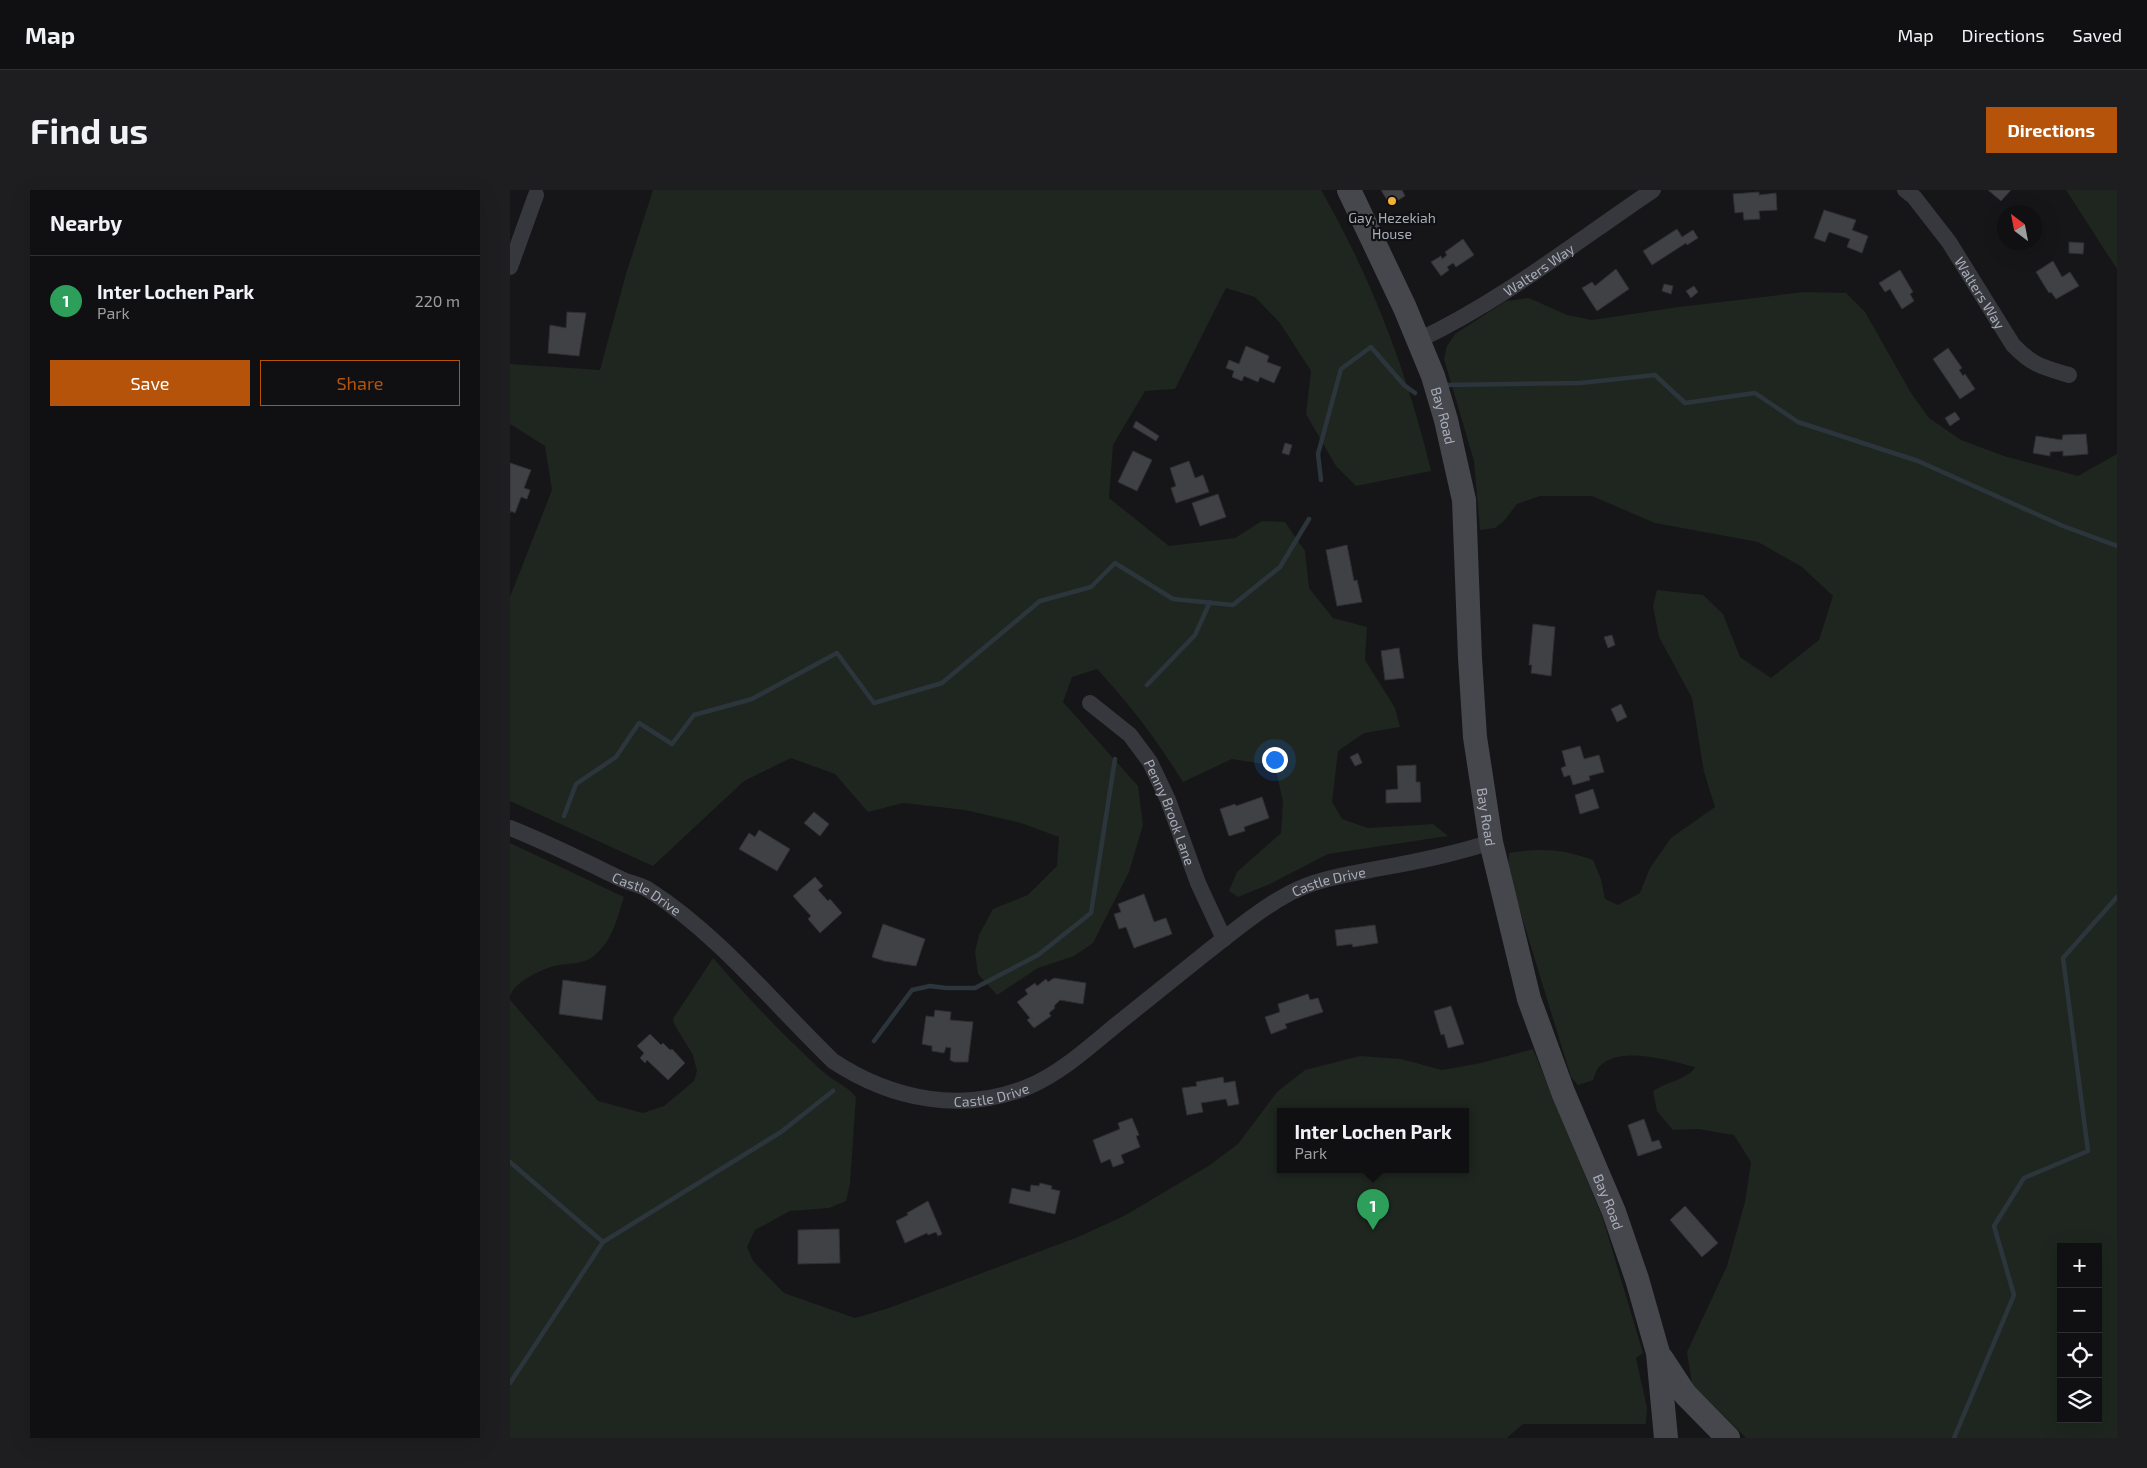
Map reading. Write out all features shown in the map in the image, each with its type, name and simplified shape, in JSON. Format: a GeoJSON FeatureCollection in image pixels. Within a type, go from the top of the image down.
{"type":"FeatureCollection","features":[{"type":"Feature","properties":{"kind":"main road","name":"Bay Road"},"geometry":{"type":"LineString","coordinates":[[1349,190],[1418,340],[1433,376],[1446,420],[1464,500],[1475,737],[1492,842],[1529,1000],[1563,1092],[1614,1212],[1637,1279],[1658,1353],[1666,1438]]}},
{"type":"Feature","properties":{"kind":"main road"},"geometry":{"type":"LineString","coordinates":[[1658,1353],[1685,1394],[1728,1438]]}},
{"type":"Feature","properties":{"kind":"street","name":"Walters Way"},"geometry":{"type":"LineString","coordinates":[[1418,340],[1459,321],[1512,288],[1653,190]]}},
{"type":"Feature","properties":{"kind":"street","name":"Walters Way"},"geometry":{"type":"LineString","coordinates":[[1906,190],[1914,197],[1949,242],[2013,345],[2027,359],[2045,368],[2069,375]]}},
{"type":"Feature","properties":{"kind":"street"},"geometry":{"type":"LineString","coordinates":[[510,267],[536,196]]}},
{"type":"Feature","properties":{"kind":"street","name":"Penny Brook Lane"},"geometry":{"type":"LineString","coordinates":[[1090,703],[1130,735],[1150,762],[1168,800],[1198,883],[1224,939]]}},
{"type":"Feature","properties":{"kind":"street","name":"Castle Drive"},"geometry":{"type":"LineString","coordinates":[[510,828],[552,844],[627,882],[647,889],[699,927],[833,1061],[870,1083],[914,1097],[938,1101],[982,1100],[1001,1096],[1046,1078],[1091,1046],[1266,907],[1300,888],[1347,875],[1454,854],[1492,842]]}},
{"type":"Feature","properties":{"kind":"shaded area"},"geometry":{"type":"Polygon","coordinates":[[[653,190],[1321,190],[1356,257],[1386,326],[1411,398],[1431,471],[1356,486],[1336,466],[1306,414],[1311,371],[1280,323],[1255,297],[1226,288],[1175,389],[1145,391],[1113,445],[1109,498],[1169,546],[1235,538],[1262,521],[1285,522],[1305,551],[1309,588],[1333,618],[1367,627],[1365,660],[1395,708],[1400,727],[1364,733],[1338,751],[1332,802],[1342,819],[1368,828],[1433,824],[1448,836],[1328,854],[1270,884],[1238,897],[1229,891],[1237,872],[1281,833],[1283,802],[1275,766],[1232,759],[1183,782],[1143,724],[1097,669],[1072,677],[1063,702],[1138,786],[1143,825],[1129,872],[1093,943],[1074,956],[1038,968],[997,995],[978,974],[975,952],[979,935],[993,909],[1028,895],[1057,866],[1059,837],[1021,823],[965,810],[903,803],[868,812],[835,774],[791,758],[744,781],[653,866],[510,801],[510,597],[552,490],[545,446],[510,424],[510,364],[600,370],[626,274],[653,190]]]}},
{"type":"Feature","properties":{"kind":"shaded area"},"geometry":{"type":"Polygon","coordinates":[[[2066,190],[2117,190],[2117,269],[2066,190]]]}},
{"type":"Feature","properties":{"kind":"shaded area"},"geometry":{"type":"Polygon","coordinates":[[[1804,292],[1846,293],[1865,312],[1911,393],[1929,418],[1961,440],[2004,456],[2078,476],[2117,454],[2117,1438],[1746,1438],[1692,1384],[1687,1352],[1727,1266],[1745,1202],[1751,1162],[1734,1135],[1698,1129],[1673,1130],[1657,1111],[1653,1091],[1688,1075],[1695,1067],[1646,1056],[1620,1056],[1600,1066],[1593,1080],[1578,1085],[1571,1077],[1508,872],[1509,853],[1551,850],[1593,860],[1601,879],[1605,899],[1618,905],[1640,893],[1650,868],[1671,838],[1715,807],[1704,772],[1692,698],[1659,637],[1653,606],[1657,590],[1703,595],[1723,614],[1740,657],[1771,678],[1819,640],[1833,596],[1802,567],[1758,542],[1655,523],[1592,496],[1540,496],[1517,504],[1503,522],[1495,528],[1480,530],[1474,461],[1444,359],[1447,346],[1455,334],[1506,301],[1529,298],[1567,315],[1592,320],[1804,292]]]}},
{"type":"Feature","properties":{"kind":"shaded area"},"geometry":{"type":"Polygon","coordinates":[[[510,843],[624,897],[610,936],[595,955],[586,961],[554,966],[541,971],[522,981],[510,996],[510,843]]]}},
{"type":"Feature","properties":{"kind":"shaded area"},"geometry":{"type":"Polygon","coordinates":[[[713,958],[792,1042],[824,1073],[848,1089],[856,1097],[850,1184],[846,1201],[829,1208],[790,1211],[755,1230],[747,1247],[753,1261],[784,1293],[855,1318],[889,1308],[1078,1237],[1124,1216],[1210,1165],[1238,1144],[1277,1092],[1305,1070],[1360,1056],[1401,1059],[1442,1070],[1481,1063],[1533,1049],[1603,1219],[1643,1353],[1636,1358],[1647,1408],[1646,1424],[1523,1424],[1507,1438],[510,1438],[510,1000],[598,1101],[643,1113],[664,1106],[694,1081],[697,1071],[693,1055],[674,1024],[673,1019],[713,958]]]}},
{"type":"Feature","properties":{"kind":"building","name":"Gay, Hezekiah House"},"geometry":{"type":"Polygon","coordinates":[[[1381,190],[1402,190],[1405,196],[1390,205],[1381,190]]]}},
{"type":"Feature","properties":{"kind":"building"},"geometry":{"type":"Polygon","coordinates":[[[1988,190],[2011,190],[2001,201],[1988,190]]]}},
{"type":"Feature","properties":{"kind":"building"},"geometry":{"type":"Polygon","coordinates":[[[1759,192],[1759,195],[1776,193],[1777,210],[1759,211],[1760,219],[1744,220],[1743,212],[1735,213],[1733,194],[1759,192]]]}},
{"type":"Feature","properties":{"kind":"building"},"geometry":{"type":"Polygon","coordinates":[[[1824,210],[1856,220],[1852,230],[1868,236],[1862,253],[1847,247],[1850,239],[1829,232],[1825,242],[1814,238],[1824,210]]]}},
{"type":"Feature","properties":{"kind":"building"},"geometry":{"type":"Polygon","coordinates":[[[1677,229],[1682,237],[1693,230],[1698,238],[1687,245],[1686,243],[1652,265],[1643,251],[1677,229]]]}},
{"type":"Feature","properties":{"kind":"building"},"geometry":{"type":"Polygon","coordinates":[[[1463,239],[1474,255],[1456,267],[1453,263],[1447,267],[1449,270],[1441,276],[1431,262],[1441,256],[1442,259],[1447,255],[1445,252],[1463,239]]]}},
{"type":"Feature","properties":{"kind":"building"},"geometry":{"type":"Polygon","coordinates":[[[2069,242],[2084,243],[2083,254],[2069,253],[2069,242]]]}},
{"type":"Feature","properties":{"kind":"building"},"geometry":{"type":"Polygon","coordinates":[[[2053,261],[2062,277],[2070,272],[2079,286],[2056,299],[2051,292],[2049,293],[2036,272],[2053,261]]]}},
{"type":"Feature","properties":{"kind":"building"},"geometry":{"type":"Polygon","coordinates":[[[1616,269],[1629,289],[1597,311],[1582,288],[1592,282],[1595,286],[1616,269]]]}},
{"type":"Feature","properties":{"kind":"building"},"geometry":{"type":"Polygon","coordinates":[[[1900,270],[1913,292],[1910,294],[1914,301],[1902,309],[1890,289],[1885,292],[1879,283],[1900,270]]]}},
{"type":"Feature","properties":{"kind":"building"},"geometry":{"type":"Polygon","coordinates":[[[1664,284],[1673,286],[1671,294],[1662,291],[1664,284]]]}},
{"type":"Feature","properties":{"kind":"building"},"geometry":{"type":"Polygon","coordinates":[[[1694,286],[1698,292],[1691,298],[1686,291],[1694,286]]]}},
{"type":"Feature","properties":{"kind":"building"},"geometry":{"type":"Polygon","coordinates":[[[567,312],[586,313],[579,356],[548,353],[550,325],[566,328],[567,312]]]}},
{"type":"Feature","properties":{"kind":"building"},"geometry":{"type":"Polygon","coordinates":[[[1246,346],[1269,356],[1267,362],[1281,367],[1274,383],[1260,377],[1258,382],[1244,376],[1242,381],[1232,377],[1234,371],[1226,368],[1229,360],[1239,364],[1246,346]]]}},
{"type":"Feature","properties":{"kind":"building"},"geometry":{"type":"Polygon","coordinates":[[[1948,348],[1962,368],[1959,370],[1963,376],[1965,374],[1975,389],[1960,399],[1933,359],[1948,348]]]}},
{"type":"Feature","properties":{"kind":"building"},"geometry":{"type":"Polygon","coordinates":[[[1955,412],[1960,419],[1950,426],[1945,418],[1955,412]]]}},
{"type":"Feature","properties":{"kind":"building"},"geometry":{"type":"Polygon","coordinates":[[[1136,421],[1159,436],[1156,441],[1133,427],[1136,421]]]}},
{"type":"Feature","properties":{"kind":"building"},"geometry":{"type":"Polygon","coordinates":[[[2086,434],[2088,454],[2063,456],[2063,451],[2050,452],[2050,456],[2033,453],[2036,436],[2062,440],[2063,435],[2086,434]]]}},
{"type":"Feature","properties":{"kind":"building"},"geometry":{"type":"Polygon","coordinates":[[[1285,443],[1292,445],[1289,455],[1282,453],[1285,443]]]}},
{"type":"Feature","properties":{"kind":"building"},"geometry":{"type":"Polygon","coordinates":[[[1133,451],[1152,460],[1137,491],[1118,482],[1133,451]]]}},
{"type":"Feature","properties":{"kind":"building"},"geometry":{"type":"Polygon","coordinates":[[[1189,461],[1195,478],[1203,475],[1209,492],[1176,503],[1171,488],[1176,486],[1170,468],[1189,461]]]}},
{"type":"Feature","properties":{"kind":"building"},"geometry":{"type":"Polygon","coordinates":[[[510,463],[531,470],[524,488],[530,490],[527,499],[521,497],[515,513],[511,511],[510,513],[510,463]]]}},
{"type":"Feature","properties":{"kind":"building"},"geometry":{"type":"Polygon","coordinates":[[[1218,494],[1226,517],[1200,526],[1192,503],[1218,494]]]}},
{"type":"Feature","properties":{"kind":"building"},"geometry":{"type":"Polygon","coordinates":[[[1347,545],[1354,581],[1357,580],[1362,602],[1337,606],[1326,550],[1347,545]]]}},
{"type":"Feature","properties":{"kind":"building"},"geometry":{"type":"Polygon","coordinates":[[[1533,624],[1555,627],[1551,676],[1531,673],[1532,665],[1529,665],[1533,624]]]}},
{"type":"Feature","properties":{"kind":"building"},"geometry":{"type":"Polygon","coordinates":[[[1612,635],[1615,645],[1608,648],[1604,637],[1612,635]]]}},
{"type":"Feature","properties":{"kind":"building"},"geometry":{"type":"Polygon","coordinates":[[[1399,648],[1404,678],[1385,680],[1381,651],[1399,648]]]}},
{"type":"Feature","properties":{"kind":"building"},"geometry":{"type":"Polygon","coordinates":[[[1621,704],[1627,717],[1617,722],[1611,709],[1621,704]]]}},
{"type":"Feature","properties":{"kind":"building"},"geometry":{"type":"Polygon","coordinates":[[[1580,746],[1584,759],[1599,755],[1604,772],[1589,776],[1590,780],[1573,785],[1570,775],[1564,777],[1561,768],[1566,766],[1562,751],[1580,746]]]}},
{"type":"Feature","properties":{"kind":"building"},"geometry":{"type":"Polygon","coordinates":[[[1358,753],[1362,763],[1355,766],[1350,757],[1358,753]]]}},
{"type":"Feature","properties":{"kind":"building"},"geometry":{"type":"Polygon","coordinates":[[[1416,765],[1416,782],[1420,782],[1421,802],[1386,803],[1386,790],[1398,789],[1397,766],[1416,765]]]}},
{"type":"Feature","properties":{"kind":"building"},"geometry":{"type":"Polygon","coordinates":[[[1593,789],[1599,808],[1580,814],[1575,795],[1593,789]]]}},
{"type":"Feature","properties":{"kind":"building"},"geometry":{"type":"Polygon","coordinates":[[[1262,797],[1269,818],[1244,827],[1245,831],[1229,836],[1220,809],[1235,804],[1236,806],[1262,797]]]}},
{"type":"Feature","properties":{"kind":"building"},"geometry":{"type":"Polygon","coordinates":[[[814,812],[829,824],[820,836],[804,823],[814,812]]]}},
{"type":"Feature","properties":{"kind":"building"},"geometry":{"type":"Polygon","coordinates":[[[759,830],[790,849],[777,871],[739,849],[749,833],[755,837],[759,830]]]}},
{"type":"Feature","properties":{"kind":"building"},"geometry":{"type":"Polygon","coordinates":[[[815,877],[823,886],[818,890],[828,901],[830,899],[842,913],[820,933],[808,919],[811,916],[793,896],[815,877]]]}},
{"type":"Feature","properties":{"kind":"building"},"geometry":{"type":"Polygon","coordinates":[[[1144,894],[1154,922],[1166,918],[1172,934],[1134,948],[1126,927],[1119,929],[1114,914],[1121,912],[1118,904],[1144,894]]]}},
{"type":"Feature","properties":{"kind":"building"},"geometry":{"type":"Polygon","coordinates":[[[883,924],[925,939],[916,966],[884,961],[872,957],[883,924]]]}},
{"type":"Feature","properties":{"kind":"building"},"geometry":{"type":"Polygon","coordinates":[[[1375,925],[1378,943],[1353,947],[1352,944],[1337,946],[1335,930],[1375,925]]]}},
{"type":"Feature","properties":{"kind":"building"},"geometry":{"type":"Polygon","coordinates":[[[1054,978],[1086,983],[1083,1004],[1060,1000],[1049,1013],[1051,1016],[1034,1028],[1027,1020],[1030,1018],[1017,1002],[1028,994],[1025,990],[1035,983],[1037,986],[1046,979],[1048,982],[1054,978]]]}},
{"type":"Feature","properties":{"kind":"building"},"geometry":{"type":"Polygon","coordinates":[[[563,980],[606,986],[602,1020],[559,1014],[563,980]]]}},
{"type":"Feature","properties":{"kind":"building"},"geometry":{"type":"Polygon","coordinates":[[[1308,994],[1310,1000],[1318,998],[1323,1012],[1285,1024],[1287,1028],[1271,1034],[1265,1017],[1280,1012],[1278,1004],[1308,994]]]}},
{"type":"Feature","properties":{"kind":"building"},"geometry":{"type":"Polygon","coordinates":[[[1451,1006],[1464,1044],[1448,1048],[1444,1034],[1441,1035],[1434,1011],[1451,1006]]]}},
{"type":"Feature","properties":{"kind":"building"},"geometry":{"type":"Polygon","coordinates":[[[935,1010],[951,1012],[950,1020],[973,1022],[968,1062],[954,1062],[950,1060],[951,1048],[946,1047],[944,1053],[932,1051],[932,1046],[922,1044],[926,1016],[934,1017],[935,1010]]]}},
{"type":"Feature","properties":{"kind":"building"},"geometry":{"type":"Polygon","coordinates":[[[650,1034],[661,1045],[663,1043],[670,1050],[672,1049],[685,1063],[668,1080],[647,1060],[645,1063],[640,1058],[644,1053],[637,1046],[650,1034]]]}},
{"type":"Feature","properties":{"kind":"building"},"geometry":{"type":"Polygon","coordinates":[[[1223,1077],[1224,1083],[1235,1081],[1239,1104],[1228,1106],[1226,1099],[1201,1103],[1203,1112],[1187,1115],[1182,1088],[1197,1086],[1196,1082],[1223,1077]]]}},
{"type":"Feature","properties":{"kind":"building"},"geometry":{"type":"Polygon","coordinates":[[[1132,1118],[1139,1135],[1136,1136],[1140,1147],[1121,1155],[1124,1163],[1113,1167],[1110,1159],[1101,1163],[1093,1140],[1120,1129],[1118,1123],[1132,1118]]]}},
{"type":"Feature","properties":{"kind":"building"},"geometry":{"type":"Polygon","coordinates":[[[1644,1119],[1652,1142],[1659,1140],[1662,1148],[1638,1156],[1628,1125],[1644,1119]]]}},
{"type":"Feature","properties":{"kind":"building"},"geometry":{"type":"Polygon","coordinates":[[[1040,1183],[1052,1186],[1051,1189],[1060,1191],[1055,1214],[1009,1203],[1012,1188],[1030,1192],[1031,1185],[1039,1186],[1040,1183]]]}},
{"type":"Feature","properties":{"kind":"building"},"geometry":{"type":"Polygon","coordinates":[[[928,1201],[942,1234],[938,1236],[936,1232],[928,1235],[927,1233],[905,1243],[896,1221],[928,1201]]]}},
{"type":"Feature","properties":{"kind":"building"},"geometry":{"type":"Polygon","coordinates":[[[1685,1206],[1718,1243],[1702,1257],[1670,1220],[1685,1206]]]}},
{"type":"Feature","properties":{"kind":"building"},"geometry":{"type":"Polygon","coordinates":[[[839,1229],[840,1263],[798,1264],[798,1230],[839,1229]]]}},
{"type":"Feature","properties":{"kind":"waterway"},"geometry":{"type":"LineString","coordinates":[[1321,480],[1318,454],[1341,369],[1371,347],[1404,385],[1415,393]]}},
{"type":"Feature","properties":{"kind":"waterway"},"geometry":{"type":"LineString","coordinates":[[1445,385],[1580,383],[1655,375],[1685,403],[1755,393],[1798,422],[1918,461],[2063,526],[2117,546]]}},
{"type":"Feature","properties":{"kind":"waterway"},"geometry":{"type":"LineString","coordinates":[[564,816],[576,784],[616,757],[639,723],[672,744],[694,715],[752,699],[837,653],[874,703],[942,683],[1040,601],[1091,587],[1115,563],[1173,599],[1233,605],[1280,567],[1309,519]]}},
{"type":"Feature","properties":{"kind":"waterway"},"geometry":{"type":"LineString","coordinates":[[1147,685],[1195,635],[1210,602]]}},
{"type":"Feature","properties":{"kind":"waterway"},"geometry":{"type":"LineString","coordinates":[[874,1041],[912,990],[930,986],[975,988],[1038,955],[1091,913],[1115,759]]}},
{"type":"Feature","properties":{"kind":"waterway"},"geometry":{"type":"LineString","coordinates":[[1954,1438],[2014,1295],[1994,1226],[2024,1178],[2088,1151],[2063,958],[2117,897]]}},
{"type":"Feature","properties":{"kind":"waterway"},"geometry":{"type":"LineString","coordinates":[[510,1383],[603,1242],[781,1132],[833,1091]]}},
{"type":"Feature","properties":{"kind":"waterway"},"geometry":{"type":"LineString","coordinates":[[510,1162],[603,1242]]}},
{"type":"Feature","properties":{"kind":"place","name":"Gay, Hezekiah House"},"geometry":{"type":"Point","coordinates":[1392,201]}},
{"type":"Feature","properties":{"kind":"place","name":"Inter Lochen Park"},"geometry":{"type":"Point","coordinates":[1373,1230]}}]}
